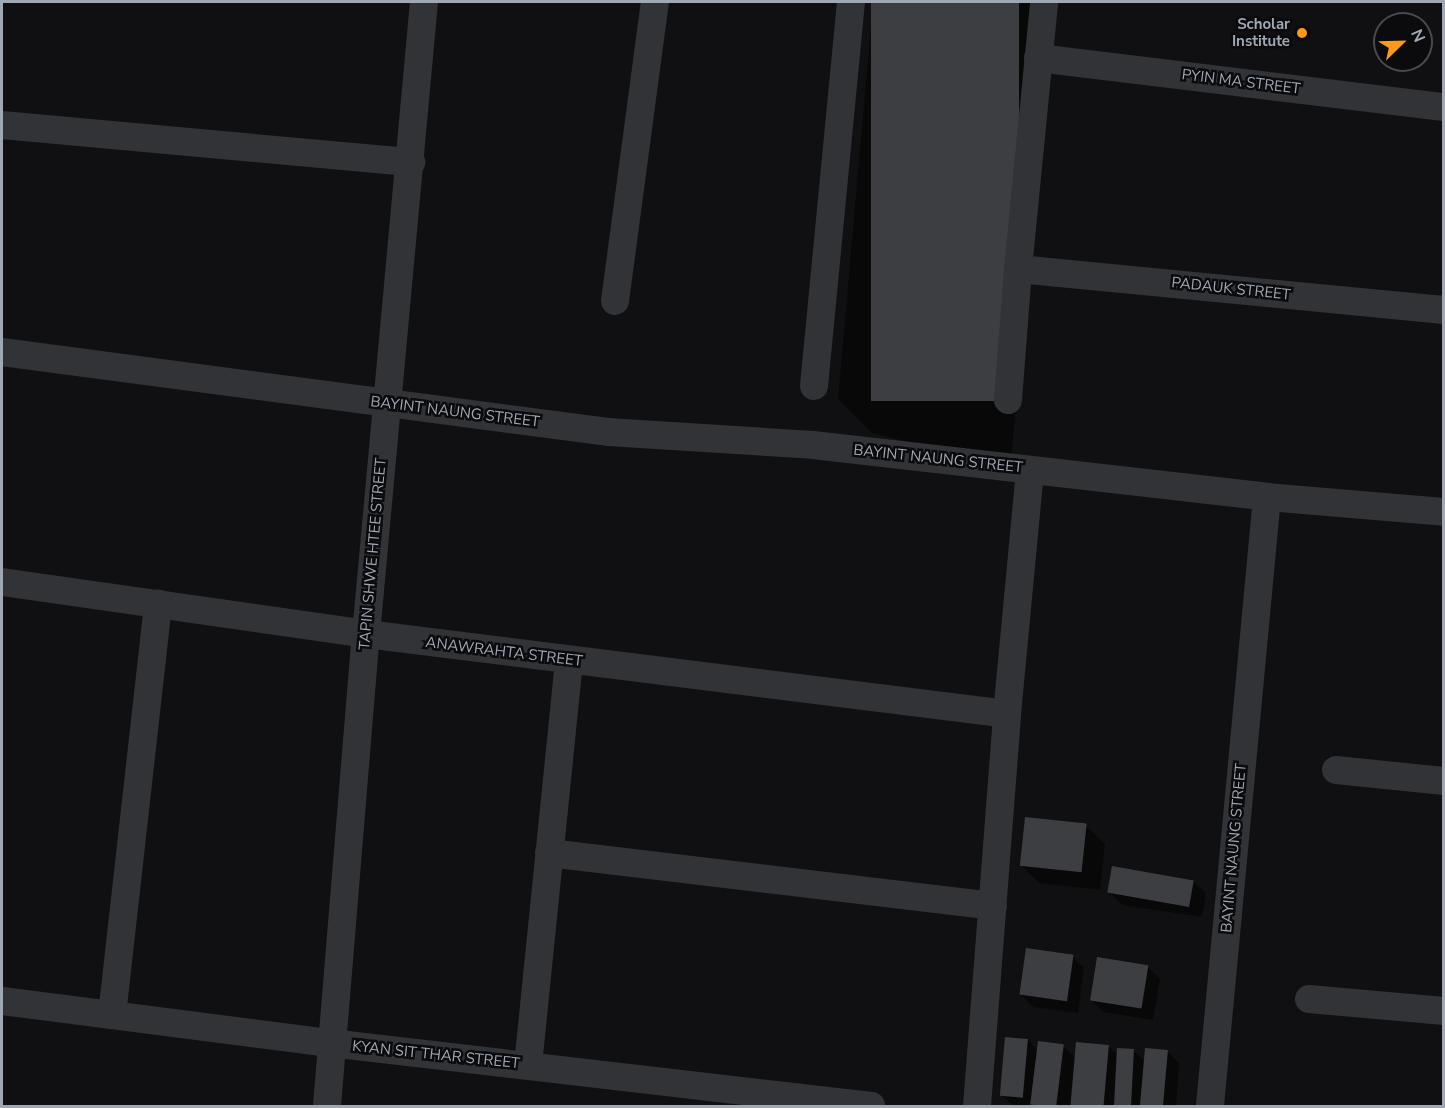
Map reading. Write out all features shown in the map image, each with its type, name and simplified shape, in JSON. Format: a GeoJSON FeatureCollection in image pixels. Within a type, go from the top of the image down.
{"type":"FeatureCollection","features":[{"type":"Feature","properties":{"kind":"street","name":"TAPIN SHWE HTEE STREET"},"geometry":{"type":"LineString","coordinates":[[327,1107],[330,1043],[424,2]]}},
{"type":"Feature","properties":{"kind":"street"},"geometry":{"type":"LineString","coordinates":[[615,301],[655,2]]}},
{"type":"Feature","properties":{"kind":"street"},"geometry":{"type":"LineString","coordinates":[[814,386],[851,2]]}},
{"type":"Feature","properties":{"kind":"street"},"geometry":{"type":"LineString","coordinates":[[1008,400],[1017,268],[1044,2]]}},
{"type":"Feature","properties":{"kind":"street","name":"PYIN MA STREET"},"geometry":{"type":"LineString","coordinates":[[1038,58],[1443,107]]}},
{"type":"Feature","properties":{"kind":"street"},"geometry":{"type":"LineString","coordinates":[[2,125],[411,162]]}},
{"type":"Feature","properties":{"kind":"street","name":"PADAUK STREET"},"geometry":{"type":"LineString","coordinates":[[1017,268],[1443,310]]}},
{"type":"Feature","properties":{"kind":"street","name":"BAYINT NAUNG STREET"},"geometry":{"type":"LineString","coordinates":[[2,352],[608,432],[813,445],[1268,497],[1210,1107]]}},
{"type":"Feature","properties":{"kind":"street"},"geometry":{"type":"LineString","coordinates":[[977,1107],[1007,714],[1030,470]]}},
{"type":"Feature","properties":{"kind":"street"},"geometry":{"type":"LineString","coordinates":[[1268,497],[1443,512]]}},
{"type":"Feature","properties":{"kind":"street","name":"ANAWRAHTA STREET"},"geometry":{"type":"LineString","coordinates":[[2,582],[366,634],[1007,714]]}},
{"type":"Feature","properties":{"kind":"street"},"geometry":{"type":"LineString","coordinates":[[112,1015],[158,604]]}},
{"type":"Feature","properties":{"kind":"street"},"geometry":{"type":"LineString","coordinates":[[528,1065],[569,660]]}},
{"type":"Feature","properties":{"kind":"street"},"geometry":{"type":"LineString","coordinates":[[1336,770],[1443,781]]}},
{"type":"Feature","properties":{"kind":"street"},"geometry":{"type":"LineString","coordinates":[[549,853],[993,906]]}},
{"type":"Feature","properties":{"kind":"street"},"geometry":{"type":"LineString","coordinates":[[1309,999],[1443,1011]]}},
{"type":"Feature","properties":{"kind":"street","name":"KYAN SIT THAR STREET"},"geometry":{"type":"LineString","coordinates":[[2,1001],[330,1043],[871,1107]]}},
{"type":"Feature","properties":{"kind":"building"},"geometry":{"type":"Polygon","coordinates":[[[871,2],[1019,2],[1019,401],[871,401],[871,2]]]}},
{"type":"Feature","properties":{"kind":"building"},"geometry":{"type":"Polygon","coordinates":[[[1025,817],[1087,823],[1082,872],[1020,866],[1025,817]]]}},
{"type":"Feature","properties":{"kind":"building"},"geometry":{"type":"Polygon","coordinates":[[[1112,866],[1194,880],[1189,907],[1107,893],[1112,866]]]}},
{"type":"Feature","properties":{"kind":"building"},"geometry":{"type":"Polygon","coordinates":[[[1026,948],[1074,955],[1067,1001],[1019,995],[1026,948]]]}},
{"type":"Feature","properties":{"kind":"building"},"geometry":{"type":"Polygon","coordinates":[[[1097,957],[1148,965],[1141,1009],[1090,1000],[1097,957]]]}},
{"type":"Feature","properties":{"kind":"building"},"geometry":{"type":"Polygon","coordinates":[[[1005,1037],[1028,1039],[1023,1098],[1000,1096],[1005,1037]]]}},
{"type":"Feature","properties":{"kind":"building"},"geometry":{"type":"Polygon","coordinates":[[[1038,1041],[1064,1044],[1056,1106],[1030,1105],[1038,1041]]]}},
{"type":"Feature","properties":{"kind":"building"},"geometry":{"type":"Polygon","coordinates":[[[1076,1042],[1109,1045],[1104,1106],[1071,1105],[1076,1042]]]}},
{"type":"Feature","properties":{"kind":"building"},"geometry":{"type":"Polygon","coordinates":[[[1117,1048],[1134,1049],[1131,1106],[1114,1106],[1117,1048]]]}},
{"type":"Feature","properties":{"kind":"building"},"geometry":{"type":"Polygon","coordinates":[[[1145,1048],[1168,1050],[1163,1106],[1140,1106],[1145,1048]]]}},
{"type":"Feature","properties":{"kind":"place","name":"Scholar Institute"},"geometry":{"type":"Point","coordinates":[1302,33]}}]}
